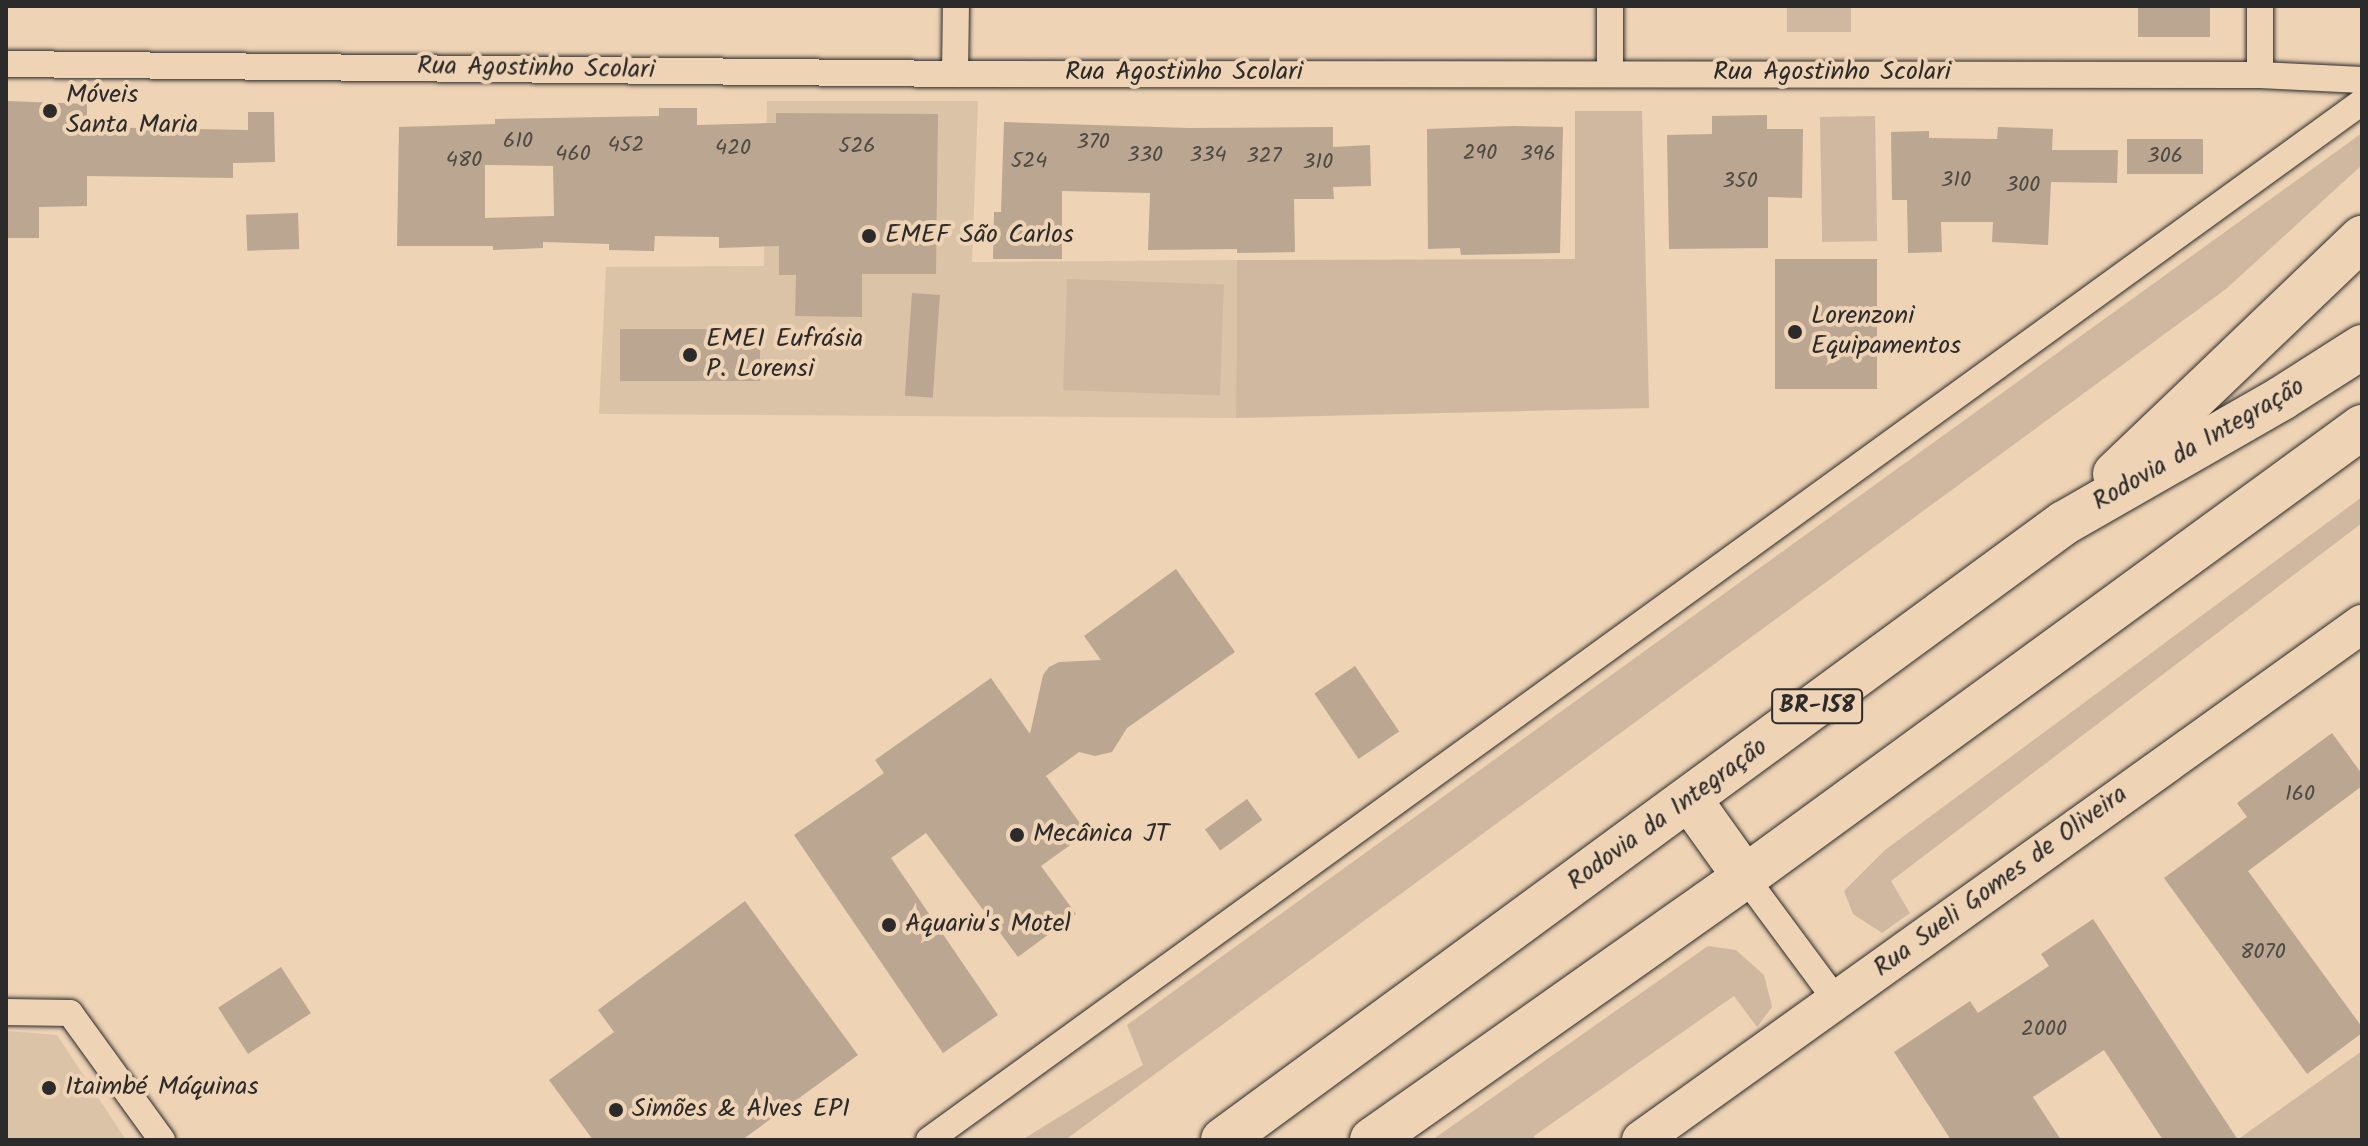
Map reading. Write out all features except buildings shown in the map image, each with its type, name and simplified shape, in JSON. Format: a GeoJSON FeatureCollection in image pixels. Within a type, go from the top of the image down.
{"type":"FeatureCollection","features":[{"type":"Feature","properties":{"kind":"highway"},"geometry":{"type":"LineString","coordinates":[[2064,523],[2362,238]]}},
{"type":"Feature","properties":{"kind":"highway","name":"Rodovia da Integração"},"geometry":{"type":"LineString","coordinates":[[1223,1140],[2064,523],[2282,398],[2362,347]]}},
{"type":"Feature","properties":{"kind":"highway"},"geometry":{"type":"LineString","coordinates":[[1372,1140],[1745,877],[2362,427]]}},
{"type":"Feature","properties":{"kind":"highway"},"geometry":{"type":"LineString","coordinates":[[1690,800],[1745,877]]}},
{"type":"Feature","properties":{"kind":"street"},"geometry":{"type":"LineString","coordinates":[[955,74],[956,6]]}},
{"type":"Feature","properties":{"kind":"street"},"geometry":{"type":"LineString","coordinates":[[1610,6],[1610,72]]}},
{"type":"Feature","properties":{"kind":"street"},"geometry":{"type":"LineString","coordinates":[[2260,6],[2260,75]]}},
{"type":"Feature","properties":{"kind":"street","name":"Rua Agostinho Scolari"},"geometry":{"type":"LineString","coordinates":[[6,64],[955,74],[1610,72],[2260,75],[2362,80]]}},
{"type":"Feature","properties":{"kind":"street"},"geometry":{"type":"LineString","coordinates":[[929,1140],[2362,102]]}},
{"type":"Feature","properties":{"kind":"street","name":"Rua Sueli Gomes de Oliveira"},"geometry":{"type":"LineString","coordinates":[[1641,1140],[2362,624]]}},
{"type":"Feature","properties":{"kind":"street"},"geometry":{"type":"LineString","coordinates":[[1745,877],[1836,1000]]}},
{"type":"Feature","properties":{"kind":"street"},"geometry":{"type":"LineString","coordinates":[[6,1012],[70,1013],[162,1140]]}},
{"type":"Feature","properties":{"kind":"shaded area"},"geometry":{"type":"Polygon","coordinates":[[[1787,6],[1851,6],[1851,32],[1787,32],[1787,6]]]}},
{"type":"Feature","properties":{"kind":"shaded area","name":"EMEF São Carlos"},"geometry":{"type":"Polygon","coordinates":[[[767,101],[978,101],[972,262],[1237,260],[1236,418],[599,414],[606,267],[764,266],[767,101]]]}},
{"type":"Feature","properties":{"kind":"shaded area"},"geometry":{"type":"Polygon","coordinates":[[[1575,111],[1642,111],[1649,408],[1236,418],[1237,260],[1575,259],[1575,111]]]}},
{"type":"Feature","properties":{"kind":"shaded area"},"geometry":{"type":"Polygon","coordinates":[[[1875,116],[1877,241],[1822,242],[1820,117],[1875,116]]]}},
{"type":"Feature","properties":{"kind":"shaded area"},"geometry":{"type":"Polygon","coordinates":[[[2362,133],[2362,165],[2226,289],[1065,1140],[1022,1140],[1143,1065],[1127,1025],[2362,133]]]}},
{"type":"Feature","properties":{"kind":"shaded area"},"geometry":{"type":"Polygon","coordinates":[[[1067,279],[1224,284],[1220,395],[1063,390],[1067,279]]]}},
{"type":"Feature","properties":{"kind":"shaded area"},"geometry":{"type":"Polygon","coordinates":[[[2362,497],[2362,523],[1891,881],[1910,913],[1882,933],[1853,914],[1844,891],[1885,850],[2362,497]]]}},
{"type":"Feature","properties":{"kind":"shaded area"},"geometry":{"type":"Polygon","coordinates":[[[1708,946],[1736,950],[1764,975],[1772,1007],[1757,1027],[1734,996],[1534,1136],[1536,1140],[1432,1140],[1708,946]]]}},
{"type":"Feature","properties":{"kind":"shaded area","name":"Itaimbé Máquinas"},"geometry":{"type":"Polygon","coordinates":[[[6,1031],[57,1035],[126,1140],[6,1140],[6,1031]]]}},
{"type":"Feature","properties":{"kind":"shaded area"},"geometry":{"type":"Polygon","coordinates":[[[2362,1051],[2362,1140],[2237,1140],[2362,1051]]]}},
{"type":"Feature","properties":{"kind":"place","name":"Móveis Santa Maria"},"geometry":{"type":"Point","coordinates":[50,111]}},
{"type":"Feature","properties":{"kind":"place","name":"EMEF São Carlos"},"geometry":{"type":"Point","coordinates":[869,236]}},
{"type":"Feature","properties":{"kind":"place","name":"Lorenzoni Equipamentos"},"geometry":{"type":"Point","coordinates":[1795,332]}},
{"type":"Feature","properties":{"kind":"place","name":"EMEI Eufrásia P. Lorensi"},"geometry":{"type":"Point","coordinates":[690,355]}},
{"type":"Feature","properties":{"kind":"place","name":"Mecânica JT"},"geometry":{"type":"Point","coordinates":[1017,835]}},
{"type":"Feature","properties":{"kind":"place","name":"Aquariu's Motel"},"geometry":{"type":"Point","coordinates":[889,925]}},
{"type":"Feature","properties":{"kind":"place","name":"Itaimbé Máquinas"},"geometry":{"type":"Point","coordinates":[49,1088]}},
{"type":"Feature","properties":{"kind":"place","name":"Simões & Alves EPI"},"geometry":{"type":"Point","coordinates":[616,1110]}}]}
